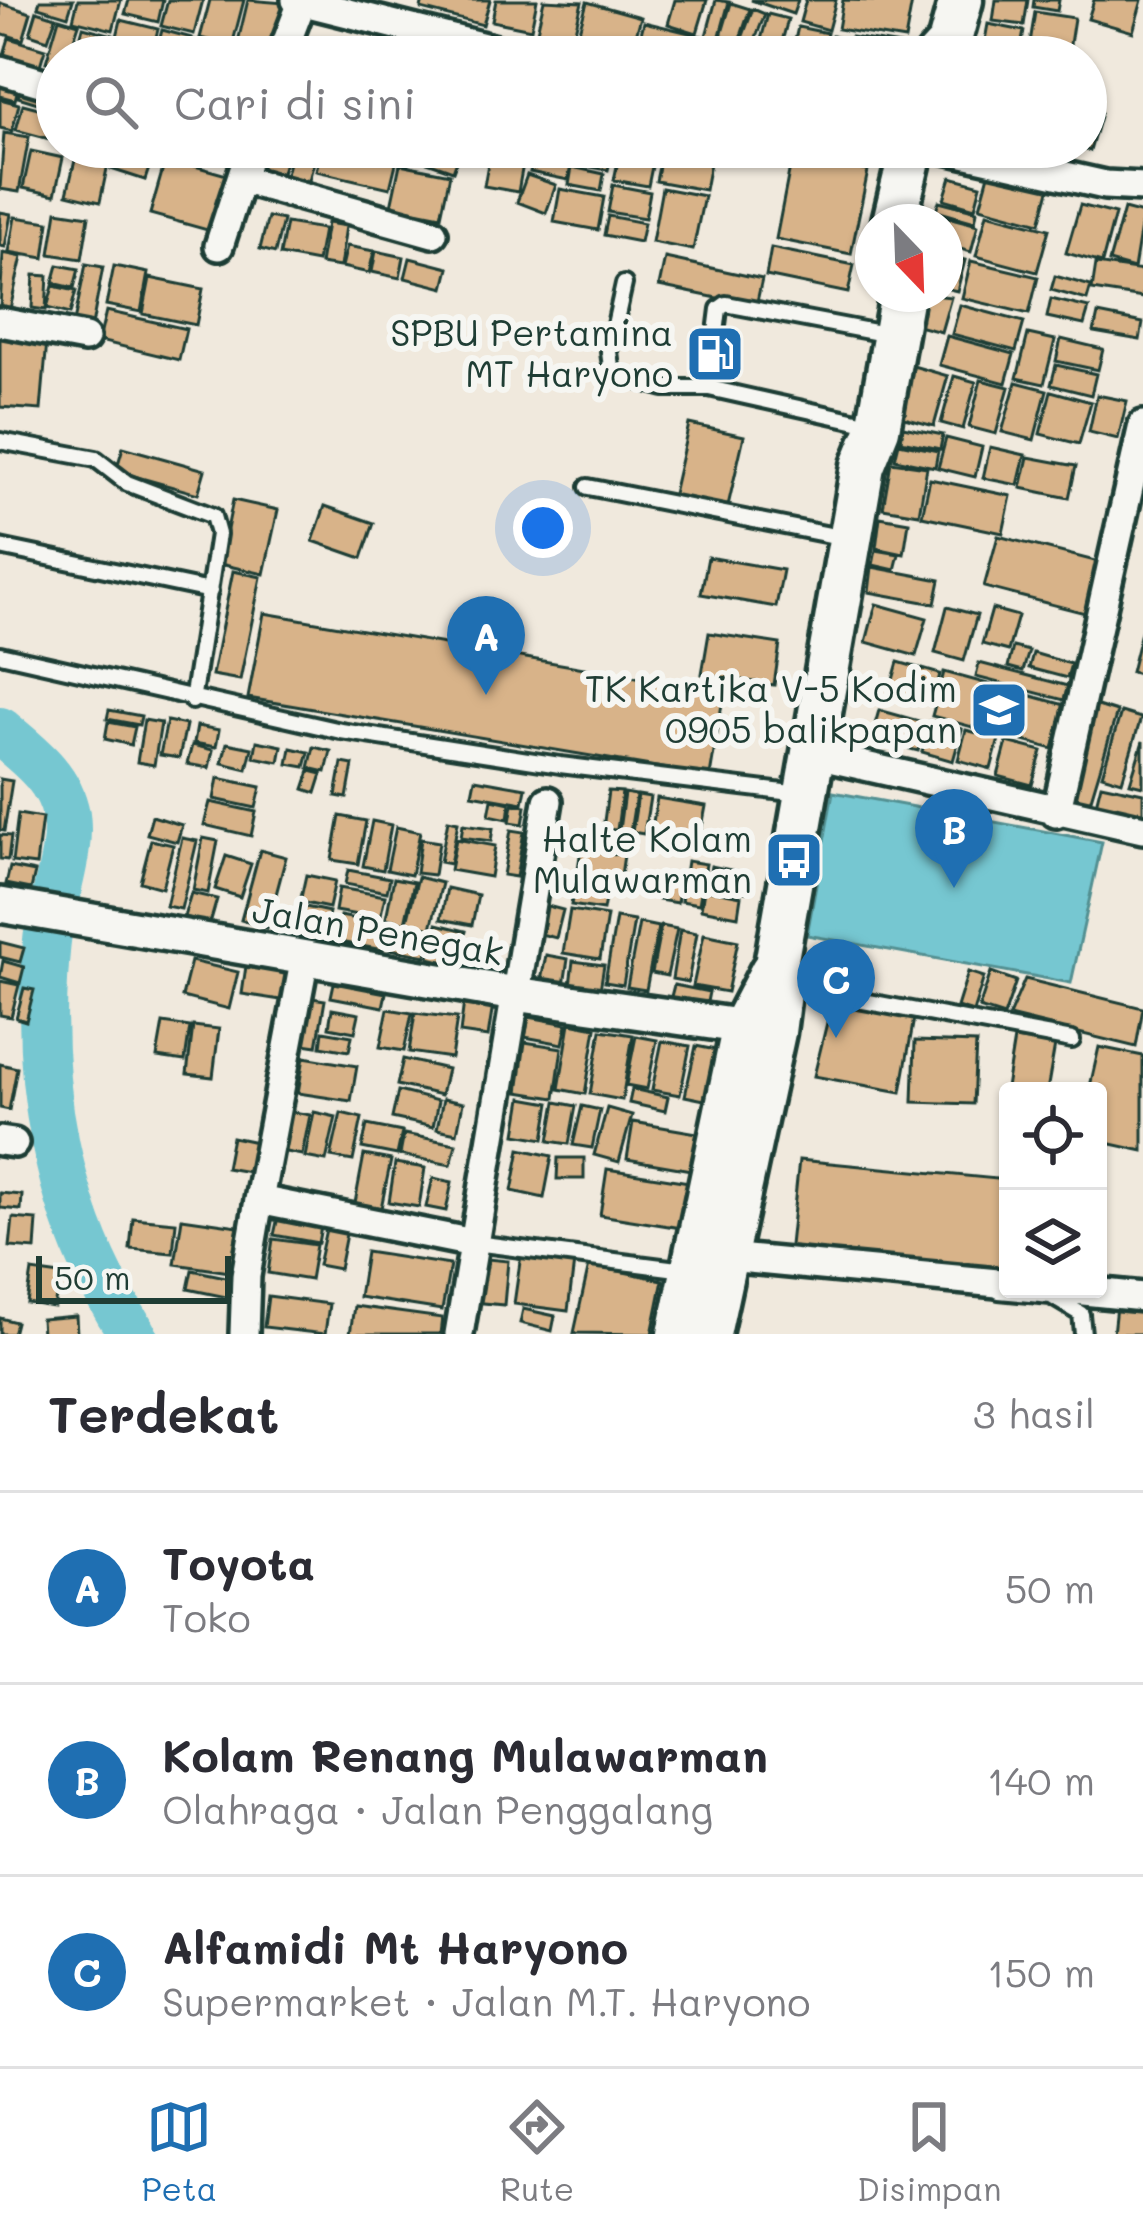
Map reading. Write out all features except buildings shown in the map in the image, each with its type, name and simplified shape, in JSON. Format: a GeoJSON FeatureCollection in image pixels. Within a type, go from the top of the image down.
{"type":"FeatureCollection","features":[{"type":"Feature","properties":{"kind":"main road"},"geometry":{"type":"LineString","coordinates":[[951,36],[961,0]]}},
{"type":"Feature","properties":{"kind":"main road"},"geometry":{"type":"LineString","coordinates":[[898,204],[907,168]]}},
{"type":"Feature","properties":{"kind":"main road"},"geometry":{"type":"LineString","coordinates":[[923,204],[932,168]]}},
{"type":"Feature","properties":{"kind":"main road"},"geometry":{"type":"LineString","coordinates":[[863,466],[857,421],[887,314]]}},
{"type":"Feature","properties":{"kind":"main road"},"geometry":{"type":"LineString","coordinates":[[709,1334],[714,1264],[759,1028],[773,978],[863,466],[878,430],[887,314]]}},
{"type":"Feature","properties":{"kind":"main road"},"geometry":{"type":"LineString","coordinates":[[679,1334],[714,1264]]}},
{"type":"Feature","properties":{"kind":"street"},"geometry":{"type":"LineString","coordinates":[[288,36],[299,1],[364,10],[453,36]]}},
{"type":"Feature","properties":{"kind":"street"},"geometry":{"type":"LineString","coordinates":[[0,70],[36,81]]}},
{"type":"Feature","properties":{"kind":"street"},"geometry":{"type":"LineString","coordinates":[[219,246],[247,168]]}},
{"type":"Feature","properties":{"kind":"street"},"geometry":{"type":"LineString","coordinates":[[1030,168],[1105,185],[1143,187]]}},
{"type":"Feature","properties":{"kind":"street"},"geometry":{"type":"LineString","coordinates":[[244,180],[433,233]]}},
{"type":"Feature","properties":{"kind":"street"},"geometry":{"type":"LineString","coordinates":[[0,322],[85,338]]}},
{"type":"Feature","properties":{"kind":"street"},"geometry":{"type":"LineString","coordinates":[[1056,813],[1130,545],[1143,424]]}},
{"type":"Feature","properties":{"kind":"street"},"geometry":{"type":"LineString","coordinates":[[809,774],[1143,829]]}},
{"type":"Feature","properties":{"kind":"street"},"geometry":{"type":"LineString","coordinates":[[459,1334],[548,801]]}},
{"type":"Feature","properties":{"kind":"street","name":"Jalan Penegak"},"geometry":{"type":"LineString","coordinates":[[0,905],[515,994],[759,1028]]}},
{"type":"Feature","properties":{"kind":"street"},"geometry":{"type":"LineString","coordinates":[[244,1334],[246,1276],[305,957]]}},
{"type":"Feature","properties":{"kind":"street"},"geometry":{"type":"LineString","coordinates":[[260,1199],[473,1243]]}},
{"type":"Feature","properties":{"kind":"street"},"geometry":{"type":"LineString","coordinates":[[714,1264],[999,1283]]}},
{"type":"Feature","properties":{"kind":"street"},"geometry":{"type":"LineString","coordinates":[[1107,1293],[1143,1297]]}},
{"type":"Feature","properties":{"kind":"lane"},"geometry":{"type":"LineString","coordinates":[[624,284],[609,352],[612,374],[664,388],[709,388],[857,421]]}},
{"type":"Feature","properties":{"kind":"lane"},"geometry":{"type":"LineString","coordinates":[[709,388],[723,304],[887,314]]}},
{"type":"Feature","properties":{"kind":"lane"},"geometry":{"type":"LineString","coordinates":[[0,441],[96,459],[127,483],[205,509],[218,534],[192,700]]}},
{"type":"Feature","properties":{"kind":"lane"},"geometry":{"type":"LineString","coordinates":[[588,487],[850,538]]}},
{"type":"Feature","properties":{"kind":"lane"},"geometry":{"type":"LineString","coordinates":[[0,547],[209,590]]}},
{"type":"Feature","properties":{"kind":"lane"},"geometry":{"type":"LineString","coordinates":[[0,654],[192,700],[538,762],[809,774]]}},
{"type":"Feature","properties":{"kind":"lane"},"geometry":{"type":"LineString","coordinates":[[773,978],[1072,1040]]}},
{"type":"Feature","properties":{"kind":"lane"},"geometry":{"type":"LineString","coordinates":[[473,1243],[1051,1296],[1076,1307],[1083,1334]]}},
{"type":"Feature","properties":{"kind":"water"},"geometry":{"type":"Polygon","coordinates":[[[833,792],[1102,842],[1071,983],[807,935],[833,792]]]}},
{"type":"Feature","properties":{"kind":"waterway"},"geometry":{"type":"LineString","coordinates":[[0,731],[49,778],[66,815],[66,845],[47,941],[44,1044],[48,1095],[68,1195],[85,1243],[133,1334]]}},
{"type":"Feature","properties":{"kind":"place","name":"SPBU Pertamina MT Haryono"},"geometry":{"type":"Point","coordinates":[715,354]}},
{"type":"Feature","properties":{"kind":"place","name":"Toyota"},"geometry":{"type":"Point","coordinates":[486,695]}},
{"type":"Feature","properties":{"kind":"place","name":"TK Kartika V-5 Kodim 0905 balikpapan"},"geometry":{"type":"Point","coordinates":[999,710]}},
{"type":"Feature","properties":{"kind":"place","name":"Halte Kolam Mulawarman"},"geometry":{"type":"Point","coordinates":[794,860]}},
{"type":"Feature","properties":{"kind":"place","name":"Kolam Renang Mulawarman"},"geometry":{"type":"Point","coordinates":[954,888]}},
{"type":"Feature","properties":{"kind":"place","name":"Alfamidi Mt Haryono"},"geometry":{"type":"Point","coordinates":[836,1038]}}]}
